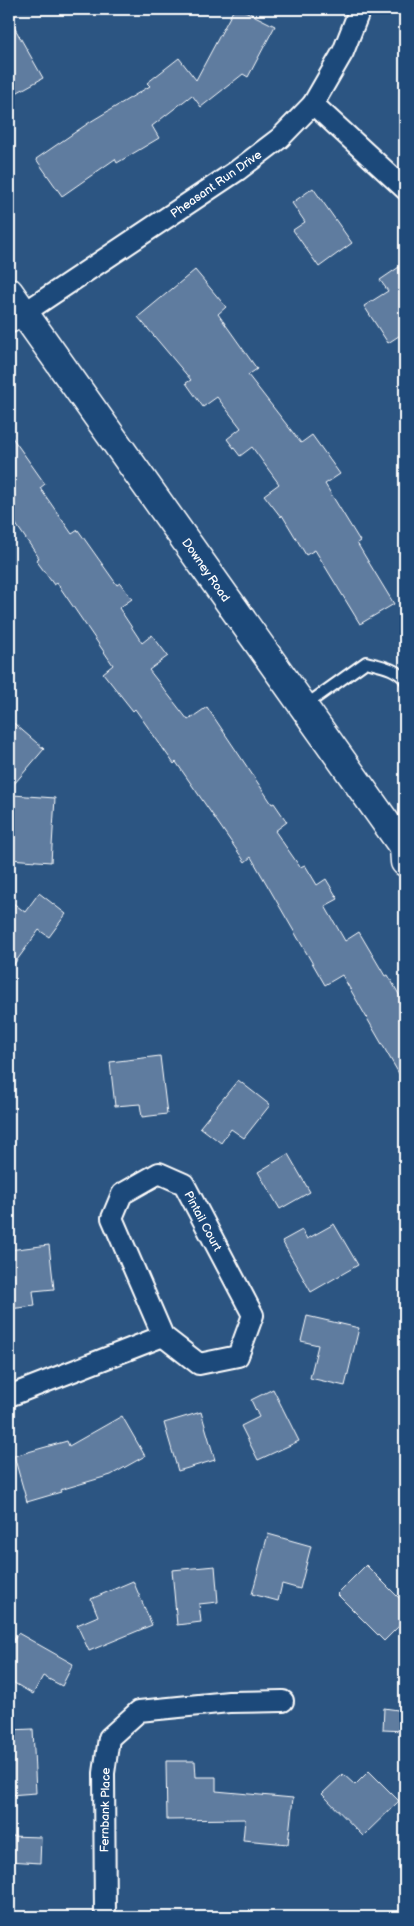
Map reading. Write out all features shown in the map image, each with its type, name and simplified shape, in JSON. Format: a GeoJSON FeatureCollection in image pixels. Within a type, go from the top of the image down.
{"type":"FeatureCollection","features":[{"type":"Feature","properties":{"kind":"main road","name":"Downey Road"},"geometry":{"type":"LineString","coordinates":[[14,310],[303,707],[405,853]]}},
{"type":"Feature","properties":{"kind":"street","name":"Pheasant Run Drive"},"geometry":{"type":"LineString","coordinates":[[14,310],[238,170],[280,138],[312,104],[343,52],[360,9]]}},
{"type":"Feature","properties":{"kind":"street"},"geometry":{"type":"LineString","coordinates":[[312,104],[405,189]]}},
{"type":"Feature","properties":{"kind":"street","name":"Pintail Court"},"geometry":{"type":"LineString","coordinates":[[159,1173],[184,1184],[253,1315],[238,1356],[199,1364],[163,1336],[112,1218],[122,1194],[159,1173]]}},
{"type":"Feature","properties":{"kind":"street"},"geometry":{"type":"LineString","coordinates":[[9,1396],[163,1336]]}},
{"type":"Feature","properties":{"kind":"street","name":"Fernbank Place"},"geometry":{"type":"LineString","coordinates":[[105,1917],[104,1773],[109,1738],[139,1711],[229,1702],[283,1701]]}},
{"type":"Feature","properties":{"kind":"lane"},"geometry":{"type":"LineString","coordinates":[[303,707],[366,662],[386,667],[400,674],[405,680]]}},
{"type":"Feature","properties":{"kind":"building"},"geometry":{"type":"Polygon","coordinates":[[[234,9],[241,9],[275,26],[248,77],[243,74],[201,107],[192,95],[152,126],[159,138],[117,163],[115,159],[62,196],[36,159],[90,122],[150,86],[147,83],[179,58],[196,80],[234,9]]]}},
{"type":"Feature","properties":{"kind":"building"},"geometry":{"type":"Polygon","coordinates":[[[9,18],[43,78],[9,97],[9,18]]]}},
{"type":"Feature","properties":{"kind":"building"},"geometry":{"type":"Polygon","coordinates":[[[313,188],[352,243],[319,267],[293,230],[305,222],[292,203],[313,188]]]}},
{"type":"Feature","properties":{"kind":"building"},"geometry":{"type":"Polygon","coordinates":[[[405,263],[405,332],[388,343],[364,306],[388,291],[380,280],[405,263]]]}},
{"type":"Feature","properties":{"kind":"building"},"geometry":{"type":"Polygon","coordinates":[[[195,270],[226,307],[218,314],[257,369],[248,375],[301,443],[312,435],[340,474],[325,484],[360,541],[357,543],[394,604],[360,624],[315,550],[306,555],[282,515],[281,517],[264,495],[279,484],[252,447],[240,456],[227,439],[241,428],[217,397],[203,407],[186,383],[191,380],[138,317],[195,270]]]}},
{"type":"Feature","properties":{"kind":"building"},"geometry":{"type":"Polygon","coordinates":[[[9,433],[45,484],[40,488],[72,534],[78,530],[117,585],[120,583],[132,599],[119,608],[142,643],[152,635],[168,656],[149,670],[188,720],[207,707],[272,804],[274,803],[287,822],[275,831],[300,867],[305,865],[317,885],[326,879],[338,899],[325,906],[345,941],[359,932],[385,976],[388,975],[405,1005],[405,1084],[342,975],[325,985],[251,857],[245,862],[176,762],[174,764],[135,709],[133,711],[103,673],[113,665],[57,583],[54,585],[36,560],[39,558],[9,514],[9,433]]]}},
{"type":"Feature","properties":{"kind":"building"},"geometry":{"type":"Polygon","coordinates":[[[9,719],[44,749],[9,790],[9,719]]]}},
{"type":"Feature","properties":{"kind":"building"},"geometry":{"type":"Polygon","coordinates":[[[13,795],[55,798],[51,862],[9,859],[13,795]]]}},
{"type":"Feature","properties":{"kind":"building"},"geometry":{"type":"Polygon","coordinates":[[[39,893],[66,914],[49,937],[39,930],[9,971],[9,900],[25,912],[39,893]]]}},
{"type":"Feature","properties":{"kind":"building"},"geometry":{"type":"Polygon","coordinates":[[[160,1056],[167,1114],[142,1117],[140,1104],[115,1106],[110,1062],[160,1056]]]}},
{"type":"Feature","properties":{"kind":"building"},"geometry":{"type":"Polygon","coordinates":[[[238,1080],[270,1105],[244,1138],[231,1129],[221,1143],[200,1127],[238,1080]]]}},
{"type":"Feature","properties":{"kind":"building"},"geometry":{"type":"Polygon","coordinates":[[[288,1154],[310,1192],[280,1209],[258,1172],[288,1154]]]}},
{"type":"Feature","properties":{"kind":"building"},"geometry":{"type":"Polygon","coordinates":[[[334,1224],[358,1265],[311,1292],[282,1241],[302,1230],[307,1239],[334,1224]]]}},
{"type":"Feature","properties":{"kind":"building"},"geometry":{"type":"Polygon","coordinates":[[[49,1245],[54,1289],[33,1291],[35,1306],[9,1309],[9,1250],[49,1245]]]}},
{"type":"Feature","properties":{"kind":"building"},"geometry":{"type":"Polygon","coordinates":[[[307,1316],[359,1328],[345,1386],[310,1378],[318,1345],[301,1341],[307,1316]]]}},
{"type":"Feature","properties":{"kind":"building"},"geometry":{"type":"Polygon","coordinates":[[[273,1389],[299,1441],[258,1460],[241,1426],[259,1417],[251,1400],[273,1389]]]}},
{"type":"Feature","properties":{"kind":"building"},"geometry":{"type":"Polygon","coordinates":[[[201,1412],[215,1460],[178,1471],[164,1423],[201,1412]]]}},
{"type":"Feature","properties":{"kind":"building"},"geometry":{"type":"Polygon","coordinates":[[[122,1416],[145,1456],[111,1475],[27,1502],[14,1456],[67,1441],[69,1446],[122,1416]]]}},
{"type":"Feature","properties":{"kind":"building"},"geometry":{"type":"Polygon","coordinates":[[[268,1534],[311,1546],[300,1589],[282,1584],[278,1601],[252,1594],[268,1534]]]}},
{"type":"Feature","properties":{"kind":"building"},"geometry":{"type":"Polygon","coordinates":[[[366,1565],[405,1604],[405,1620],[384,1641],[337,1594],[366,1565]]]}},
{"type":"Feature","properties":{"kind":"building"},"geometry":{"type":"Polygon","coordinates":[[[215,1566],[218,1602],[199,1604],[201,1622],[177,1625],[172,1570],[215,1566]]]}},
{"type":"Feature","properties":{"kind":"building"},"geometry":{"type":"Polygon","coordinates":[[[133,1581],[152,1625],[89,1651],[77,1625],[98,1616],[91,1599],[133,1581]]]}},
{"type":"Feature","properties":{"kind":"building"},"geometry":{"type":"Polygon","coordinates":[[[18,1633],[73,1664],[62,1686],[43,1676],[33,1694],[9,1680],[9,1649],[18,1633]]]}},
{"type":"Feature","properties":{"kind":"building"},"geometry":{"type":"Polygon","coordinates":[[[384,1708],[405,1711],[405,1731],[383,1730],[384,1708]]]}},
{"type":"Feature","properties":{"kind":"building"},"geometry":{"type":"Polygon","coordinates":[[[33,1729],[36,1793],[9,1795],[9,1730],[33,1729]]]}},
{"type":"Feature","properties":{"kind":"building"},"geometry":{"type":"Polygon","coordinates":[[[166,1761],[195,1761],[196,1777],[216,1777],[216,1791],[293,1798],[288,1844],[243,1840],[245,1819],[167,1820],[166,1761]]]}},
{"type":"Feature","properties":{"kind":"building"},"geometry":{"type":"Polygon","coordinates":[[[369,1771],[399,1801],[363,1836],[322,1794],[343,1774],[355,1785],[369,1771]]]}},
{"type":"Feature","properties":{"kind":"building"},"geometry":{"type":"Polygon","coordinates":[[[9,1836],[41,1837],[40,1863],[9,1861],[9,1836]]]}}]}
